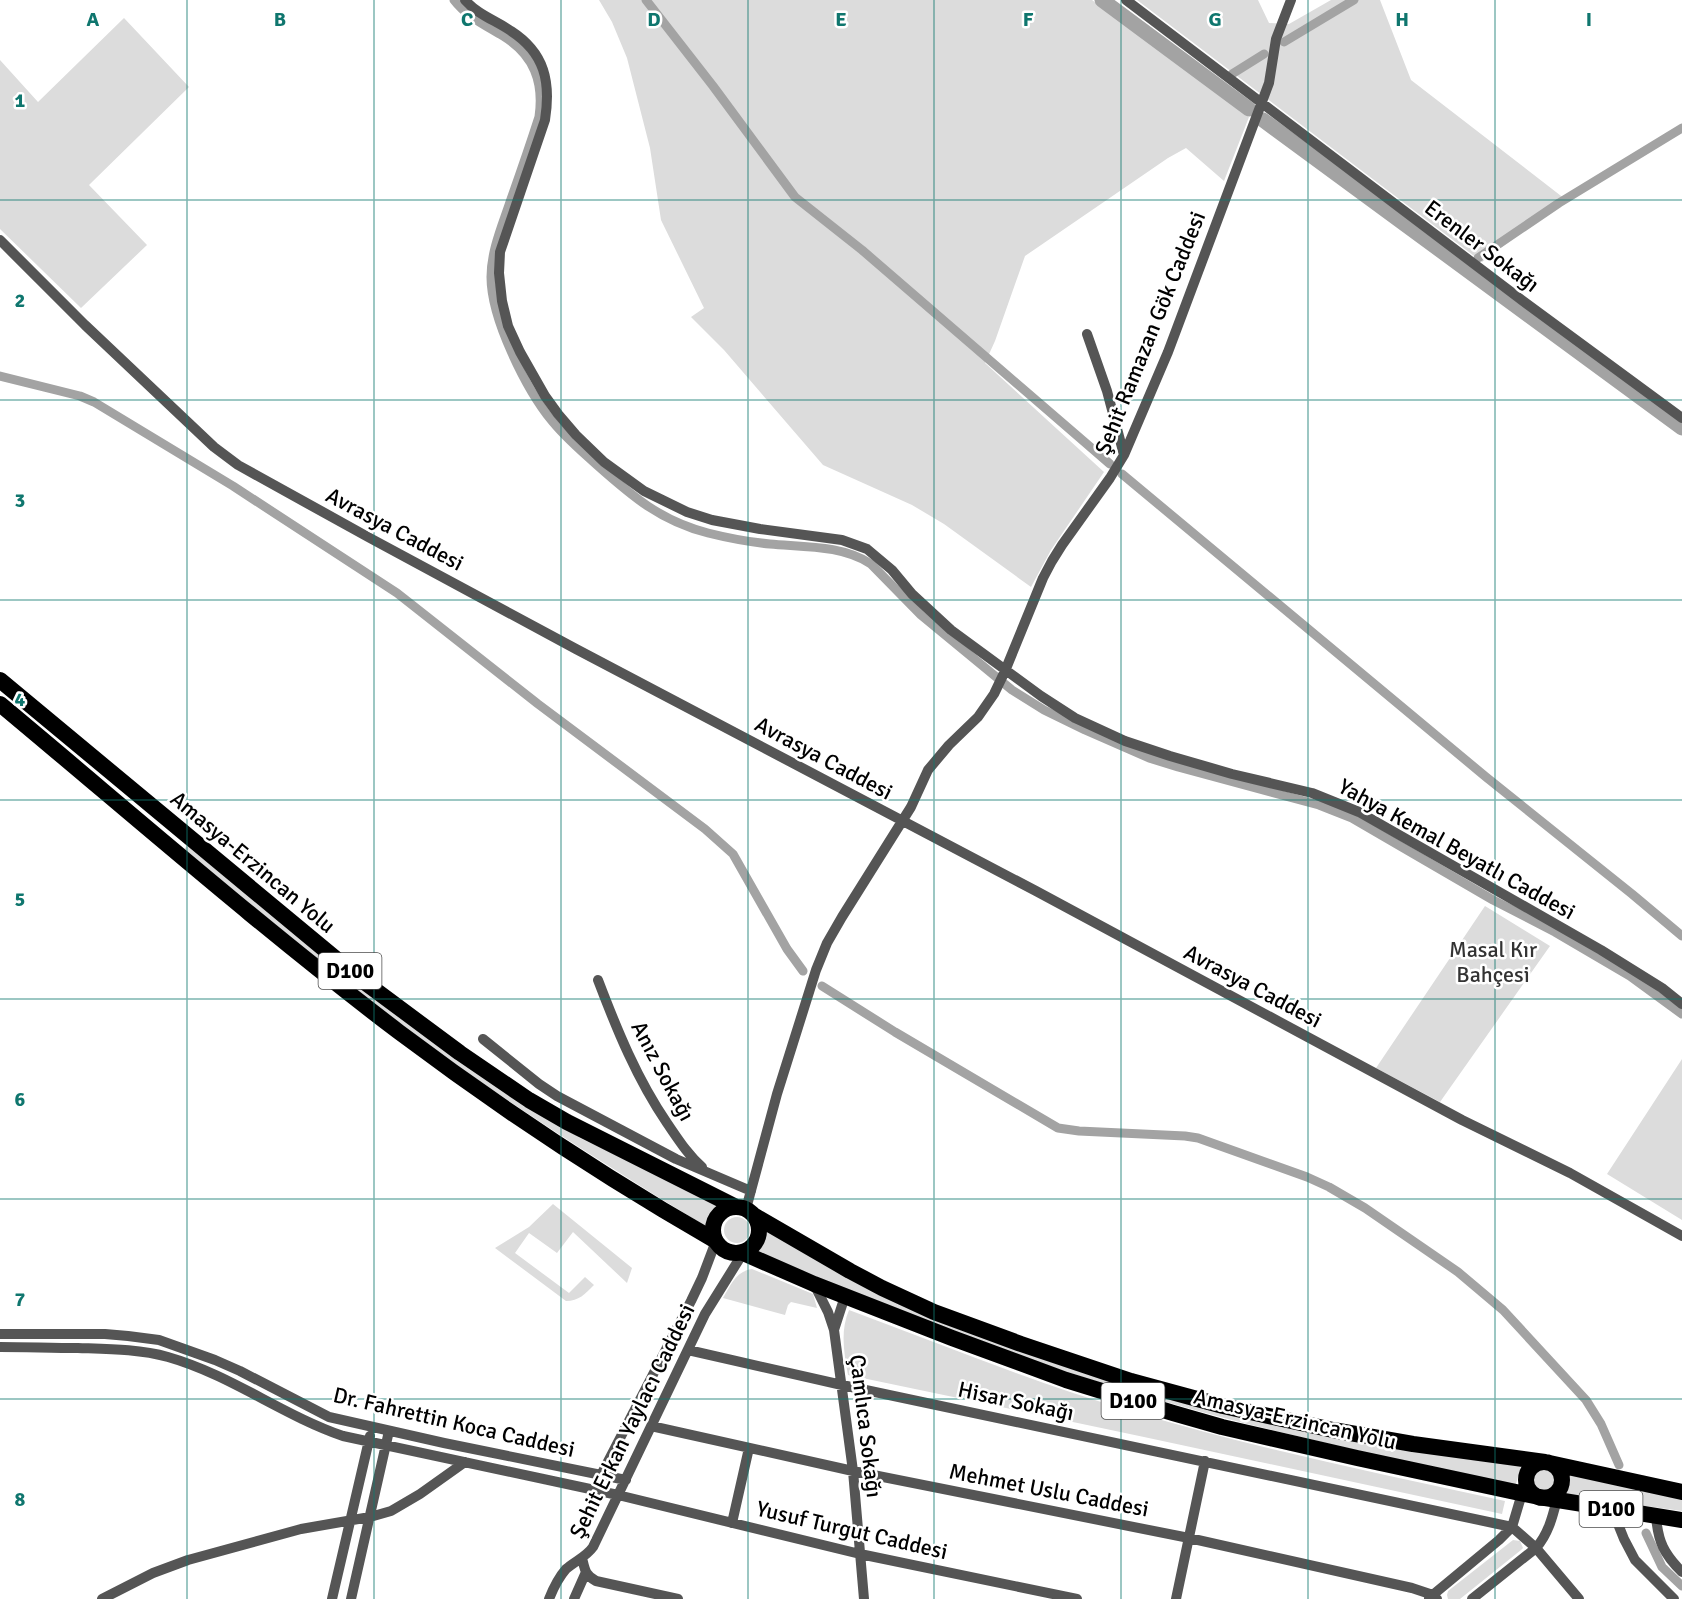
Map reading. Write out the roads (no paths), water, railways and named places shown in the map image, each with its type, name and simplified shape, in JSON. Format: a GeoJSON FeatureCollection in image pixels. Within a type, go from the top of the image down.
{"type":"FeatureCollection","features":[{"type":"Feature","properties":{"kind":"highway","name":"Amasya-Erzincan Yolu"},"geometry":{"type":"LineString","coordinates":[[0,680],[352,972],[460,1053],[529,1100],[567,1122],[746,1211],[874,1284],[934,1312],[1021,1344],[1131,1381],[1223,1406],[1333,1430],[1413,1444],[1545,1462],[1682,1492]]}},
{"type":"Feature","properties":{"kind":"highway","name":"Amasya-Erzincan Yolu"},"geometry":{"type":"LineString","coordinates":[[0,704],[288,944],[399,1032],[544,1136],[628,1190],[716,1241]]}},
{"type":"Feature","properties":{"kind":"highway"},"geometry":{"type":"LineString","coordinates":[[725,1210],[746,1211],[759,1226],[759,1237],[751,1248],[743,1253],[728,1252],[716,1241],[713,1229],[716,1218],[725,1210]]}},
{"type":"Feature","properties":{"kind":"highway","name":"Amasya-Erzincan Yolu"},"geometry":{"type":"LineString","coordinates":[[743,1253],[813,1284],[962,1342],[1066,1380],[1173,1413],[1222,1427],[1336,1453],[1524,1487]]}},
{"type":"Feature","properties":{"kind":"highway"},"geometry":{"type":"LineString","coordinates":[[1545,1462],[1559,1471],[1561,1482],[1558,1494],[1539,1497],[1524,1487],[1530,1469],[1534,1465],[1545,1462]]}},
{"type":"Feature","properties":{"kind":"highway","name":"D100"},"geometry":{"type":"LineString","coordinates":[[1558,1494],[1612,1509],[1682,1520]]}},
{"type":"Feature","properties":{"kind":"street","name":"Yahya Kemal Beyatlı Caddesi"},"geometry":{"type":"LineString","coordinates":[[465,0],[479,13],[511,31],[531,48],[539,60],[548,87],[545,120],[500,252],[499,273],[502,301],[508,326],[520,352],[558,414],[604,462],[644,491],[687,512],[733,525],[842,540],[867,549],[892,570],[912,594],[951,630],[1005,671],[1075,718],[1125,741],[1194,764],[1312,793],[1359,812],[1601,950],[1662,988],[1682,1004]]}},
{"type":"Feature","properties":{"kind":"street","name":"Erenler Sokağı"},"geometry":{"type":"LineString","coordinates":[[1126,0],[1522,301],[1682,418]]}},
{"type":"Feature","properties":{"kind":"street","name":"Şehit Ramazan Gök Caddesi"},"geometry":{"type":"LineString","coordinates":[[746,1211],[777,1094],[820,960],[842,917],[911,807],[928,770],[949,745],[978,717],[994,694],[1052,561],[1124,455],[1168,352],[1269,84],[1276,39],[1291,0]]}},
{"type":"Feature","properties":{"kind":"street","name":"Avrasya Caddesi"},"geometry":{"type":"LineString","coordinates":[[0,240],[85,325],[214,447],[238,465],[555,638],[1462,1120],[1570,1173],[1682,1236]]}},
{"type":"Feature","properties":{"kind":"street"},"geometry":{"type":"LineString","coordinates":[[1087,334],[1107,391],[1124,455]]}},
{"type":"Feature","properties":{"kind":"street","name":"Anız Sokağı"},"geometry":{"type":"LineString","coordinates":[[598,980],[628,1056],[649,1095],[683,1148],[707,1172]]}},
{"type":"Feature","properties":{"kind":"street"},"geometry":{"type":"LineString","coordinates":[[483,1039],[557,1096],[637,1140],[751,1191]]}},
{"type":"Feature","properties":{"kind":"street","name":"Şehit Erkan Yaylacı Caddesi"},"geometry":{"type":"LineString","coordinates":[[602,1475],[691,1301],[706,1270],[716,1241]]}},
{"type":"Feature","properties":{"kind":"street","name":"Şehit Erkan Yaylacı Caddesi"},"geometry":{"type":"LineString","coordinates":[[549,1599],[567,1568],[589,1553],[593,1547],[711,1304],[743,1253]]}},
{"type":"Feature","properties":{"kind":"street","name":"Çamlıca Sokağı"},"geometry":{"type":"LineString","coordinates":[[813,1284],[828,1312],[834,1330],[853,1471],[864,1599]]}},
{"type":"Feature","properties":{"kind":"street","name":"Çamlıca Sokağı"},"geometry":{"type":"LineString","coordinates":[[834,1330],[846,1296]]}},
{"type":"Feature","properties":{"kind":"street","name":"Dr. Fahrettin Koca Caddesi"},"geometry":{"type":"LineString","coordinates":[[0,1334],[128,1335],[159,1341],[216,1360],[329,1417],[626,1480]]}},
{"type":"Feature","properties":{"kind":"street","name":"Dr. Fahrettin Koca Caddesi"},"geometry":{"type":"LineString","coordinates":[[0,1347],[121,1349],[170,1358],[225,1379],[300,1419],[343,1436],[618,1495]]}},
{"type":"Feature","properties":{"kind":"street","name":"Hisar Sokağı"},"geometry":{"type":"LineString","coordinates":[[688,1350],[842,1385],[1512,1527]]}},
{"type":"Feature","properties":{"kind":"street","name":"Mehmet Uslu Caddesi"},"geometry":{"type":"LineString","coordinates":[[651,1426],[853,1471],[1189,1538],[1412,1588],[1433,1598]]}},
{"type":"Feature","properties":{"kind":"street"},"geometry":{"type":"LineString","coordinates":[[332,1599],[372,1427]]}},
{"type":"Feature","properties":{"kind":"street"},"geometry":{"type":"LineString","coordinates":[[351,1599],[389,1431]]}},
{"type":"Feature","properties":{"kind":"street"},"geometry":{"type":"LineString","coordinates":[[732,1522],[748,1448]]}},
{"type":"Feature","properties":{"kind":"street"},"geometry":{"type":"LineString","coordinates":[[1176,1599],[1205,1461]]}},
{"type":"Feature","properties":{"kind":"street"},"geometry":{"type":"LineString","coordinates":[[102,1599],[153,1573],[188,1560],[301,1529],[391,1511],[465,1462]]}},
{"type":"Feature","properties":{"kind":"street"},"geometry":{"type":"LineString","coordinates":[[1433,1598],[1512,1527],[1524,1487]]}},
{"type":"Feature","properties":{"kind":"street"},"geometry":{"type":"LineString","coordinates":[[1472,1599],[1542,1541],[1549,1529],[1558,1494]]}},
{"type":"Feature","properties":{"kind":"street","name":"Yusuf Turgut Caddesi"},"geometry":{"type":"LineString","coordinates":[[618,1495],[860,1554],[1077,1599]]}},
{"type":"Feature","properties":{"kind":"street"},"geometry":{"type":"LineString","coordinates":[[1612,1509],[1635,1560],[1674,1599]]}},
{"type":"Feature","properties":{"kind":"street"},"geometry":{"type":"LineString","coordinates":[[1656,1516],[1657,1530],[1662,1545],[1682,1572]]}},
{"type":"Feature","properties":{"kind":"street"},"geometry":{"type":"LineString","coordinates":[[1512,1527],[1536,1548],[1579,1599]]}},
{"type":"Feature","properties":{"kind":"street"},"geometry":{"type":"LineString","coordinates":[[582,1558],[589,1577],[596,1581],[678,1599]]}},
{"type":"Feature","properties":{"kind":"street"},"geometry":{"type":"LineString","coordinates":[[574,1599],[586,1572]]}},
{"type":"Feature","properties":{"kind":"waterway"},"geometry":{"type":"LineString","coordinates":[[454,0],[470,16],[503,36],[522,52],[534,70],[540,92],[539,117],[500,229],[493,258],[491,277],[493,294],[503,333],[521,372],[552,421],[562,433],[623,487],[662,515],[691,528],[754,542],[835,550],[860,558],[871,564],[921,615],[1012,690],[1044,710],[1149,758],[1319,805],[1352,818],[1630,976],[1682,1014]]}},
{"type":"Feature","properties":{"kind":"waterway"},"geometry":{"type":"LineString","coordinates":[[646,0],[795,197],[862,250],[1110,464]]}},
{"type":"Feature","properties":{"kind":"waterway"},"geometry":{"type":"LineString","coordinates":[[1102,0],[1249,109]]}},
{"type":"Feature","properties":{"kind":"waterway"},"geometry":{"type":"LineString","coordinates":[[1284,42],[1354,0]]}},
{"type":"Feature","properties":{"kind":"waterway"},"geometry":{"type":"LineString","coordinates":[[1232,74],[1264,54]]}},
{"type":"Feature","properties":{"kind":"waterway"},"geometry":{"type":"LineString","coordinates":[[1263,120],[1682,428]]}},
{"type":"Feature","properties":{"kind":"waterway"},"geometry":{"type":"LineString","coordinates":[[1478,258],[1559,203],[1682,128]]}},
{"type":"Feature","properties":{"kind":"waterway"},"geometry":{"type":"LineString","coordinates":[[0,376],[80,396],[94,402],[233,486],[397,593],[538,704],[705,829],[733,854],[787,949],[803,971]]}},
{"type":"Feature","properties":{"kind":"waterway"},"geometry":{"type":"LineString","coordinates":[[1122,474],[1486,777],[1682,936]]}},
{"type":"Feature","properties":{"kind":"waterway"},"geometry":{"type":"LineString","coordinates":[[822,986],[1058,1128],[1198,1138],[1307,1177],[1365,1208],[1458,1272],[1503,1310],[1586,1400],[1601,1424],[1619,1465]]}},
{"type":"Feature","properties":{"kind":"waterway"},"geometry":{"type":"LineString","coordinates":[[1646,1533],[1662,1567],[1682,1586]]}},
{"type":"Feature","properties":{"kind":"park label","name":"Masal Kır Bahçesi"},"geometry":{"type":"Point","coordinates":[1493,962]}}]}
